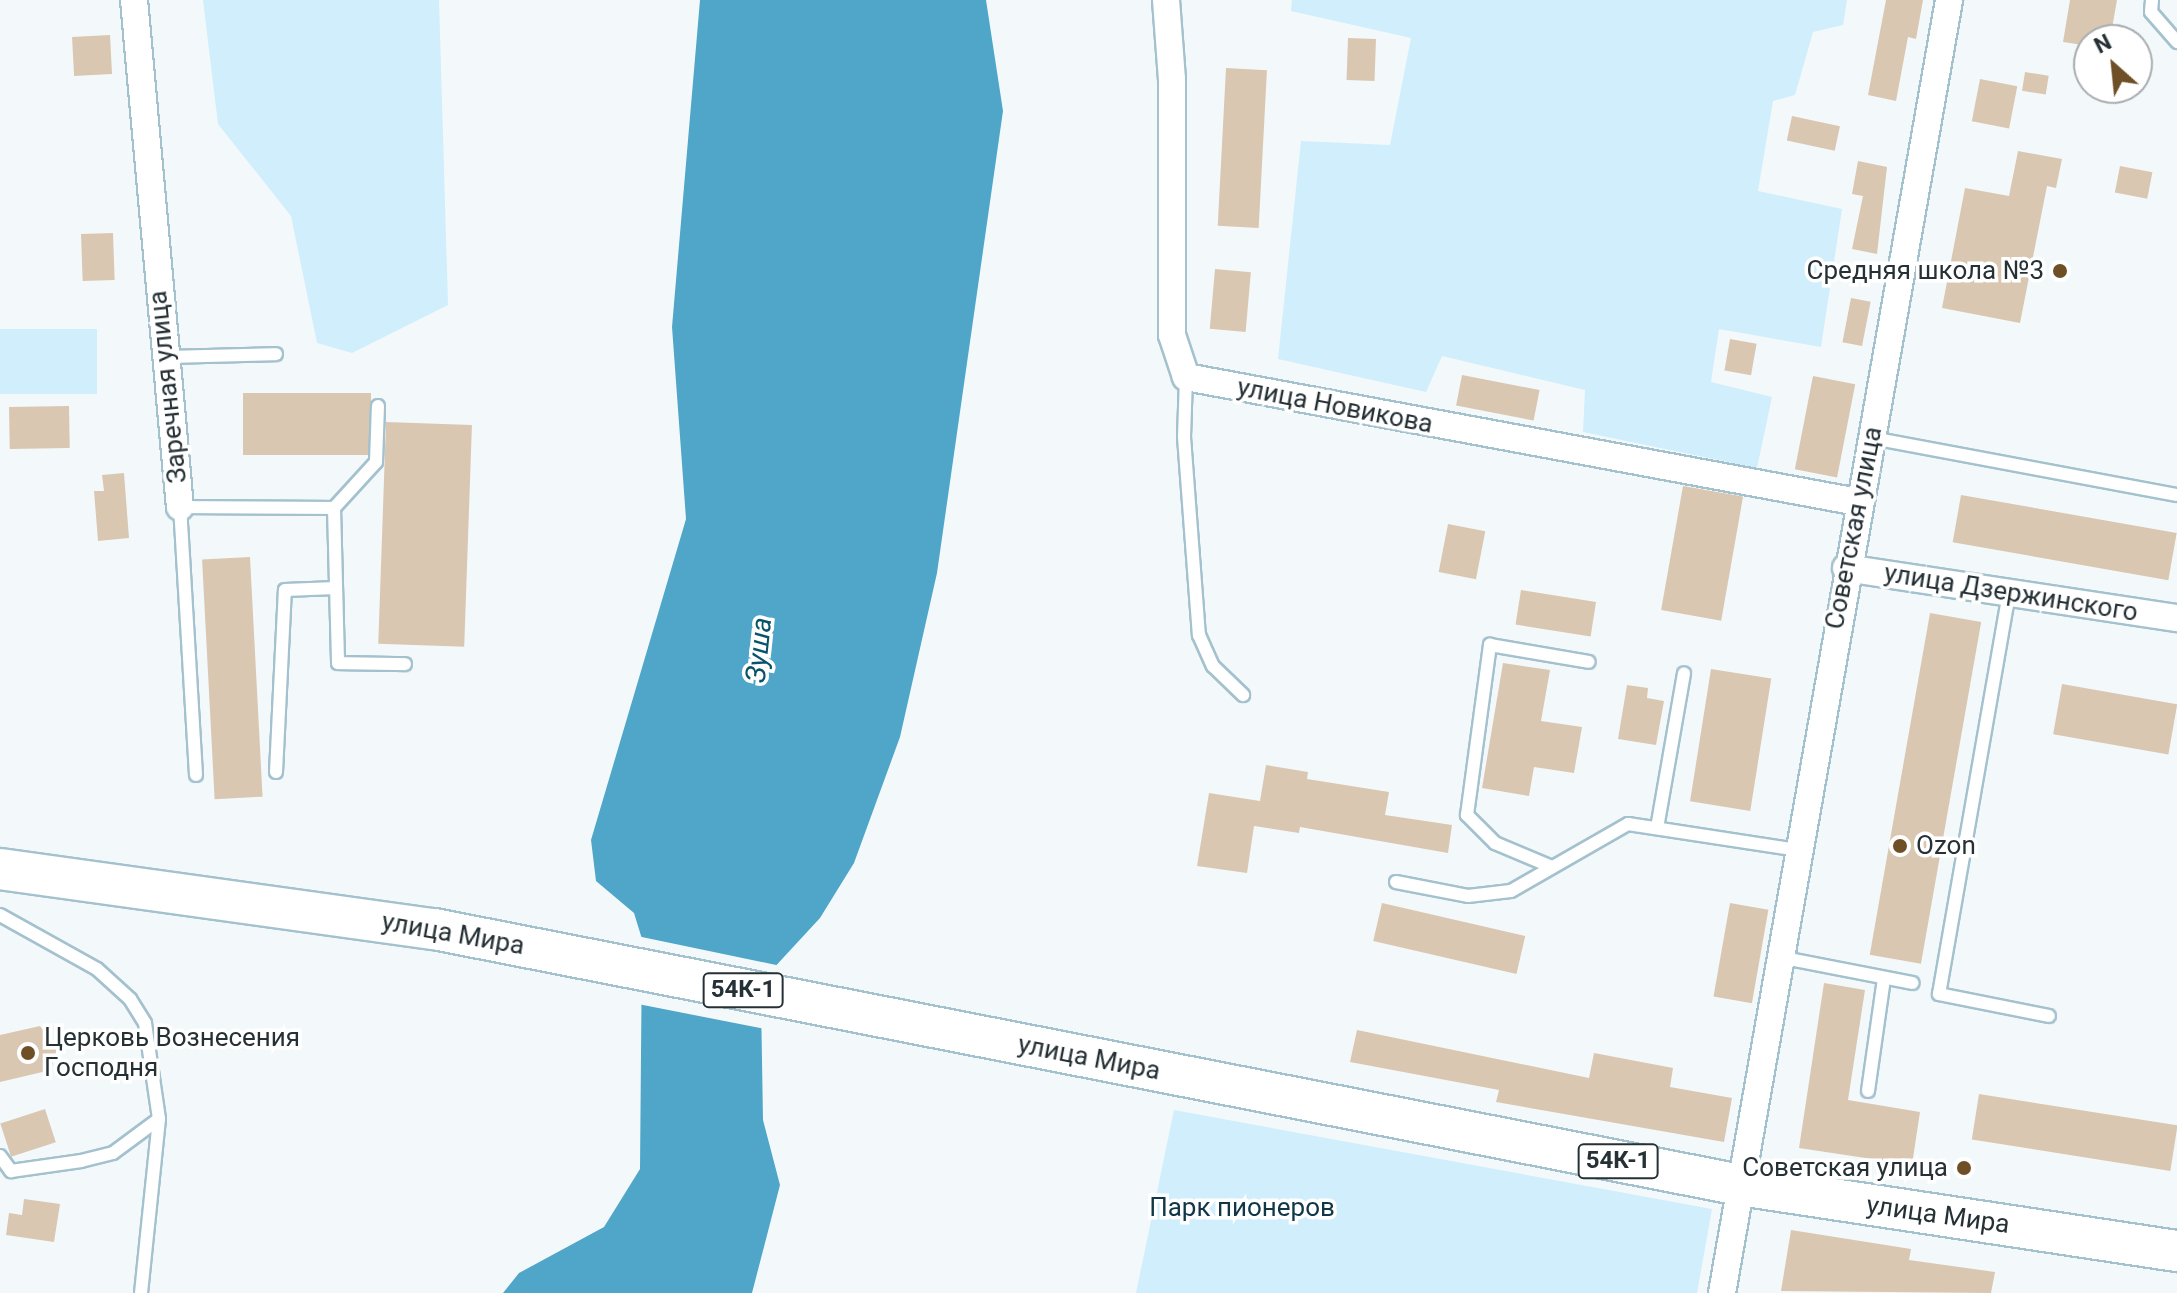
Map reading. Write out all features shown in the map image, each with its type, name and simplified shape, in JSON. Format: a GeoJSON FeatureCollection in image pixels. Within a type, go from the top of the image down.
{"type":"FeatureCollection","features":[{"type":"Feature","properties":{"kind":"main road","name":"улица Мира"},"geometry":{"type":"LineString","coordinates":[[0,869],[434,929],[1740,1185],[2177,1251]]}},
{"type":"Feature","properties":{"kind":"street","name":"Заречная улица"},"geometry":{"type":"LineString","coordinates":[[134,0],[180,507]]}},
{"type":"Feature","properties":{"kind":"street"},"geometry":{"type":"LineString","coordinates":[[1166,0],[1172,79],[1172,335],[1186,377]]}},
{"type":"Feature","properties":{"kind":"street","name":"Советская улица"},"geometry":{"type":"LineString","coordinates":[[1722,1293],[1846,568],[1949,0]]}},
{"type":"Feature","properties":{"kind":"street","name":"улица Новикова"},"geometry":{"type":"LineString","coordinates":[[1186,377],[1858,502]]}},
{"type":"Feature","properties":{"kind":"street","name":"улица Дзержинского"},"geometry":{"type":"LineString","coordinates":[[1846,568],[2177,618]]}},
{"type":"Feature","properties":{"kind":"lane"},"geometry":{"type":"LineString","coordinates":[[2152,0],[2151,12],[2177,42]]}},
{"type":"Feature","properties":{"kind":"lane"},"geometry":{"type":"LineString","coordinates":[[165,357],[276,354]]}},
{"type":"Feature","properties":{"kind":"lane"},"geometry":{"type":"LineString","coordinates":[[1186,377],[1184,437],[1199,635],[1213,666],[1243,695]]}},
{"type":"Feature","properties":{"kind":"lane"},"geometry":{"type":"LineString","coordinates":[[378,406],[376,462],[334,508],[338,663],[405,664]]}},
{"type":"Feature","properties":{"kind":"lane"},"geometry":{"type":"LineString","coordinates":[[1872,438],[2177,495]]}},
{"type":"Feature","properties":{"kind":"lane"},"geometry":{"type":"LineString","coordinates":[[180,507],[334,508]]}},
{"type":"Feature","properties":{"kind":"lane","name":"Заречная улица"},"geometry":{"type":"LineString","coordinates":[[180,507],[196,775]]}},
{"type":"Feature","properties":{"kind":"lane"},"geometry":{"type":"LineString","coordinates":[[276,772],[285,590],[336,588]]}},
{"type":"Feature","properties":{"kind":"lane"},"geometry":{"type":"LineString","coordinates":[[2009,593],[1939,994],[2049,1016]]}},
{"type":"Feature","properties":{"kind":"lane"},"geometry":{"type":"LineString","coordinates":[[1552,867],[1495,843],[1467,815],[1490,645],[1589,662]]}},
{"type":"Feature","properties":{"kind":"lane"},"geometry":{"type":"LineString","coordinates":[[1657,828],[1684,673]]}},
{"type":"Feature","properties":{"kind":"lane"},"geometry":{"type":"LineString","coordinates":[[1396,882],[1468,896],[1511,891],[1628,824],[1797,850]]}},
{"type":"Feature","properties":{"kind":"lane"},"geometry":{"type":"LineString","coordinates":[[0,915],[97,969],[130,999],[152,1050],[159,1119],[141,1293]]}},
{"type":"Feature","properties":{"kind":"lane"},"geometry":{"type":"LineString","coordinates":[[1778,957],[1913,983]]}},
{"type":"Feature","properties":{"kind":"lane"},"geometry":{"type":"LineString","coordinates":[[1868,1091],[1884,978]]}},
{"type":"Feature","properties":{"kind":"lane"},"geometry":{"type":"LineString","coordinates":[[0,1156],[11,1171],[81,1161],[113,1153],[159,1119]]}},
{"type":"Feature","properties":{"kind":"green space"},"geometry":{"type":"Polygon","coordinates":[[[203,0],[439,0],[448,305],[352,353],[317,343],[291,216],[218,124],[203,0]]]}},
{"type":"Feature","properties":{"kind":"green space"},"geometry":{"type":"Polygon","coordinates":[[[1292,0],[1847,0],[1843,25],[1813,32],[1795,95],[1773,101],[1758,191],[1842,209],[1821,347],[1719,329],[1711,382],[1772,397],[1757,468],[1583,432],[1585,390],[1442,356],[1426,392],[1278,359],[1301,141],[1390,145],[1411,38],[1291,11],[1292,0]]]}},
{"type":"Feature","properties":{"kind":"green space"},"geometry":{"type":"Polygon","coordinates":[[[0,329],[97,329],[97,394],[0,394],[0,329]]]}},
{"type":"Feature","properties":{"kind":"green space","name":"Парк пионеров"},"geometry":{"type":"Polygon","coordinates":[[[1174,1110],[1712,1209],[1697,1293],[1136,1293],[1174,1110]]]}},
{"type":"Feature","properties":{"kind":"water","name":"Зуша"},"geometry":{"type":"Polygon","coordinates":[[[700,0],[986,0],[1003,111],[937,573],[900,737],[854,863],[820,918],[771,971],[761,1001],[763,1120],[780,1185],[752,1293],[503,1293],[519,1273],[604,1227],[640,1169],[642,939],[634,913],[596,881],[591,840],[686,519],[672,327],[700,0]]]}},
{"type":"Feature","properties":{"kind":"pier"},"geometry":{"type":"Polygon","coordinates":[[[637,936],[781,966],[765,1002],[765,1029],[638,1004],[637,936]]]}},
{"type":"Feature","properties":{"kind":"building"},"geometry":{"type":"Polygon","coordinates":[[[1886,0],[1923,0],[1916,39],[1908,37],[1896,101],[1868,95],[1886,0]]]}},
{"type":"Feature","properties":{"kind":"building"},"geometry":{"type":"Polygon","coordinates":[[[2070,0],[2117,0],[2113,24],[2073,24],[2073,44],[2063,42],[2070,0]]]}},
{"type":"Feature","properties":{"kind":"building"},"geometry":{"type":"Polygon","coordinates":[[[110,35],[112,74],[74,76],[72,37],[110,35]]]}},
{"type":"Feature","properties":{"kind":"building"},"geometry":{"type":"Polygon","coordinates":[[[1348,38],[1376,39],[1375,81],[1347,80],[1348,38]]]}},
{"type":"Feature","properties":{"kind":"building"},"geometry":{"type":"Polygon","coordinates":[[[1226,68],[1267,70],[1259,228],[1218,226],[1226,68]]]}},
{"type":"Feature","properties":{"kind":"building"},"geometry":{"type":"Polygon","coordinates":[[[2025,72],[2049,76],[2046,95],[2022,91],[2025,72]]]}},
{"type":"Feature","properties":{"kind":"building"},"geometry":{"type":"Polygon","coordinates":[[[1980,79],[2017,86],[2009,128],[1972,121],[1980,79]]]}},
{"type":"Feature","properties":{"kind":"building"},"geometry":{"type":"Polygon","coordinates":[[[1792,116],[1840,126],[1835,151],[1787,140],[1792,116]]]}},
{"type":"Feature","properties":{"kind":"building"},"geometry":{"type":"Polygon","coordinates":[[[2018,151],[2062,159],[2056,188],[2047,186],[2020,323],[1942,308],[1965,188],[2009,196],[2018,151]]]}},
{"type":"Feature","properties":{"kind":"building"},"geometry":{"type":"Polygon","coordinates":[[[1858,161],[1887,167],[1877,254],[1852,249],[1863,196],[1852,194],[1858,161]]]}},
{"type":"Feature","properties":{"kind":"building"},"geometry":{"type":"Polygon","coordinates":[[[2120,166],[2152,172],[2147,199],[2115,193],[2120,166]]]}},
{"type":"Feature","properties":{"kind":"building"},"geometry":{"type":"Polygon","coordinates":[[[113,233],[115,280],[83,281],[81,234],[113,233]]]}},
{"type":"Feature","properties":{"kind":"building"},"geometry":{"type":"Polygon","coordinates":[[[1215,269],[1251,272],[1246,332],[1210,329],[1215,269]]]}},
{"type":"Feature","properties":{"kind":"building"},"geometry":{"type":"Polygon","coordinates":[[[1851,298],[1871,302],[1862,346],[1842,342],[1851,298]]]}},
{"type":"Feature","properties":{"kind":"building"},"geometry":{"type":"Polygon","coordinates":[[[1730,339],[1757,344],[1751,375],[1724,371],[1730,339]]]}},
{"type":"Feature","properties":{"kind":"building"},"geometry":{"type":"Polygon","coordinates":[[[1462,375],[1540,390],[1534,421],[1456,405],[1462,375]]]}},
{"type":"Feature","properties":{"kind":"building"},"geometry":{"type":"Polygon","coordinates":[[[1813,376],[1855,384],[1837,477],[1795,469],[1813,376]]]}},
{"type":"Feature","properties":{"kind":"building"},"geometry":{"type":"Polygon","coordinates":[[[243,393],[371,393],[371,455],[243,455],[243,393]]]}},
{"type":"Feature","properties":{"kind":"building"},"geometry":{"type":"Polygon","coordinates":[[[69,406],[70,448],[10,449],[9,407],[69,406]]]}},
{"type":"Feature","properties":{"kind":"building"},"geometry":{"type":"Polygon","coordinates":[[[386,422],[472,425],[464,647],[378,644],[386,422]]]}},
{"type":"Feature","properties":{"kind":"building"},"geometry":{"type":"Polygon","coordinates":[[[124,473],[129,538],[98,541],[94,491],[104,491],[102,475],[124,473]]]}},
{"type":"Feature","properties":{"kind":"building"},"geometry":{"type":"Polygon","coordinates":[[[1683,486],[1743,497],[1721,621],[1661,610],[1683,486]]]}},
{"type":"Feature","properties":{"kind":"building"},"geometry":{"type":"Polygon","coordinates":[[[1961,495],[2177,533],[2168,580],[1953,542],[1961,495]]]}},
{"type":"Feature","properties":{"kind":"building"},"geometry":{"type":"Polygon","coordinates":[[[1448,524],[1485,531],[1476,579],[1439,572],[1448,524]]]}},
{"type":"Feature","properties":{"kind":"building"},"geometry":{"type":"Polygon","coordinates":[[[250,557],[263,797],[215,799],[202,560],[250,557]]]}},
{"type":"Feature","properties":{"kind":"building"},"geometry":{"type":"Polygon","coordinates":[[[1521,590],[1596,602],[1591,636],[1516,625],[1521,590]]]}},
{"type":"Feature","properties":{"kind":"building"},"geometry":{"type":"Polygon","coordinates":[[[1930,613],[1981,622],[1921,964],[1870,955],[1930,613]]]}},
{"type":"Feature","properties":{"kind":"building"},"geometry":{"type":"Polygon","coordinates":[[[1503,663],[1550,670],[1541,721],[1582,727],[1574,773],[1534,767],[1529,796],[1482,788],[1503,663]]]}},
{"type":"Feature","properties":{"kind":"building"},"geometry":{"type":"Polygon","coordinates":[[[1711,669],[1771,679],[1750,811],[1690,801],[1711,669]]]}},
{"type":"Feature","properties":{"kind":"building"},"geometry":{"type":"Polygon","coordinates":[[[2062,684],[2177,704],[2168,755],[2053,734],[2062,684]]]}},
{"type":"Feature","properties":{"kind":"building"},"geometry":{"type":"Polygon","coordinates":[[[1627,685],[1648,688],[1647,698],[1664,701],[1656,745],[1618,739],[1627,685]]]}},
{"type":"Feature","properties":{"kind":"building"},"geometry":{"type":"Polygon","coordinates":[[[1266,765],[1308,772],[1307,779],[1389,792],[1385,815],[1452,825],[1448,853],[1300,827],[1299,833],[1254,826],[1247,873],[1197,866],[1209,793],[1260,801],[1266,765]]]}},
{"type":"Feature","properties":{"kind":"building"},"geometry":{"type":"Polygon","coordinates":[[[1382,903],[1525,936],[1516,974],[1373,941],[1382,903]]]}},
{"type":"Feature","properties":{"kind":"building"},"geometry":{"type":"Polygon","coordinates":[[[1730,903],[1768,910],[1752,1003],[1714,997],[1730,903]]]}},
{"type":"Feature","properties":{"kind":"building"},"geometry":{"type":"Polygon","coordinates":[[[1824,983],[1865,990],[1848,1100],[1920,1112],[1912,1165],[1799,1148],[1824,983]]]}},
{"type":"Feature","properties":{"kind":"building","name":"Церковь Вознесения Господня"},"geometry":{"type":"Polygon","coordinates":[[[40,1026],[57,1048],[51,1070],[0,1082],[0,1035],[40,1026]]]}},
{"type":"Feature","properties":{"kind":"building"},"geometry":{"type":"Polygon","coordinates":[[[1357,1030],[1589,1078],[1594,1053],[1673,1068],[1670,1087],[1732,1098],[1724,1142],[1496,1102],[1499,1090],[1350,1062],[1357,1030]]]}},
{"type":"Feature","properties":{"kind":"building"},"geometry":{"type":"Polygon","coordinates":[[[1979,1094],[2177,1125],[2170,1171],[1972,1139],[1979,1094]]]}},
{"type":"Feature","properties":{"kind":"building"},"geometry":{"type":"Polygon","coordinates":[[[45,1109],[56,1142],[11,1157],[0,1124],[45,1109]]]}},
{"type":"Feature","properties":{"kind":"building"},"geometry":{"type":"Polygon","coordinates":[[[24,1199],[60,1204],[54,1242],[6,1235],[9,1213],[22,1215],[24,1199]]]}},
{"type":"Feature","properties":{"kind":"building"},"geometry":{"type":"Polygon","coordinates":[[[1791,1230],[1911,1249],[1909,1260],[1995,1272],[1991,1293],[1781,1291],[1791,1230]]]}},
{"type":"Feature","properties":{"kind":"place","name":"Средняя школа №3"},"geometry":{"type":"Point","coordinates":[2060,271]}},
{"type":"Feature","properties":{"kind":"place","name":"Ozon"},"geometry":{"type":"Point","coordinates":[1900,846]}},
{"type":"Feature","properties":{"kind":"place","name":"Церковь Вознесения Господня"},"geometry":{"type":"Point","coordinates":[28,1053]}},
{"type":"Feature","properties":{"kind":"place","name":"Советская улица"},"geometry":{"type":"Point","coordinates":[1964,1168]}}]}
